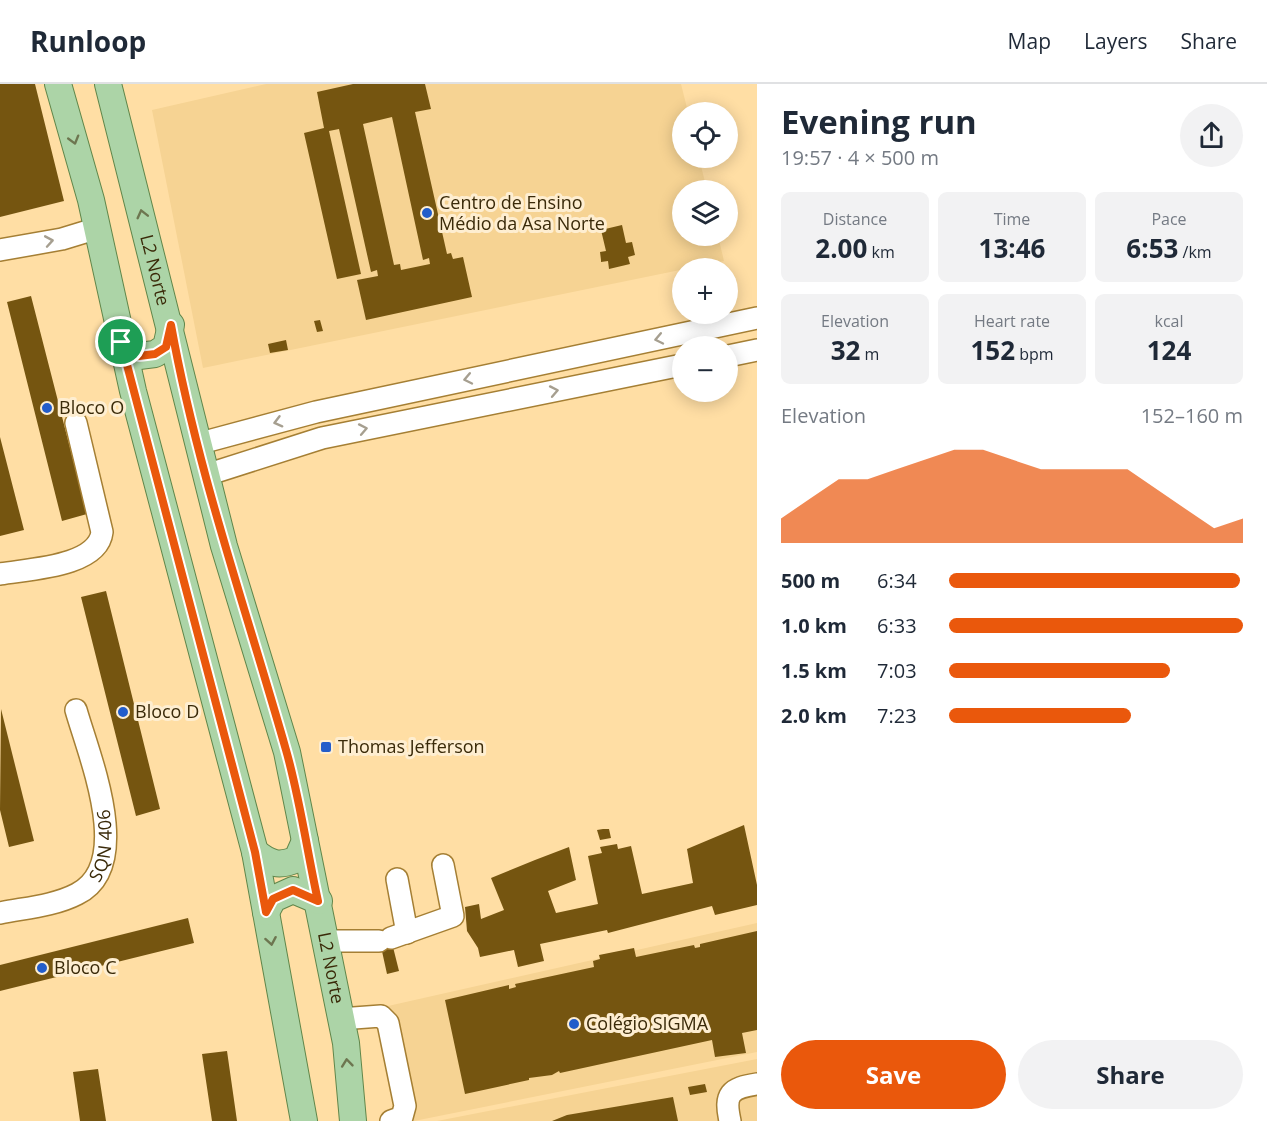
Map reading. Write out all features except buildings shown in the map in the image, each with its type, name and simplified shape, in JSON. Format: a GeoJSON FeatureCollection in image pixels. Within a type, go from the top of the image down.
{"type":"FeatureCollection","features":[{"type":"Feature","properties":{"kind":"main road"},"geometry":{"type":"LineString","coordinates":[[58,84],[98,228],[121,342],[255,852],[304,1121]]}},
{"type":"Feature","properties":{"kind":"main road","name":"L2 Norte"},"geometry":{"type":"LineString","coordinates":[[108,84],[171,325],[196,444],[224,546],[287,752],[346,1043],[353,1121]]}},
{"type":"Feature","properties":{"kind":"main road"},"geometry":{"type":"LineString","coordinates":[[121,342],[139,356],[155,354],[166,347],[171,325]]}},
{"type":"Feature","properties":{"kind":"main road"},"geometry":{"type":"LineString","coordinates":[[255,852],[267,862],[283,864],[297,860],[305,841]]}},
{"type":"Feature","properties":{"kind":"main road"},"geometry":{"type":"LineString","coordinates":[[266,912],[273,899],[293,890],[318,901]]}},
{"type":"Feature","properties":{"kind":"street"},"geometry":{"type":"LineString","coordinates":[[0,250],[62,239],[98,228]]}},
{"type":"Feature","properties":{"kind":"street"},"geometry":{"type":"LineString","coordinates":[[196,444],[316,412],[757,318]]}},
{"type":"Feature","properties":{"kind":"street"},"geometry":{"type":"LineString","coordinates":[[738,354],[757,350]]}},
{"type":"Feature","properties":{"kind":"street"},"geometry":{"type":"LineString","coordinates":[[206,475],[322,438],[672,367]]}},
{"type":"Feature","properties":{"kind":"street"},"geometry":{"type":"LineString","coordinates":[[0,574],[72,561],[85,556],[98,546],[102,536],[100,524],[76,423]]}},
{"type":"Feature","properties":{"kind":"street","name":"SQN 406"},"geometry":{"type":"LineString","coordinates":[[0,914],[77,894],[94,882],[98,874],[105,848],[105,817],[76,710]]}},
{"type":"Feature","properties":{"kind":"street"},"geometry":{"type":"LineString","coordinates":[[326,942],[392,937],[453,916],[443,865]]}},
{"type":"Feature","properties":{"kind":"street"},"geometry":{"type":"LineString","coordinates":[[392,937],[397,879]]}},
{"type":"Feature","properties":{"kind":"street"},"geometry":{"type":"LineString","coordinates":[[340,1019],[381,1016],[388,1023],[405,1106],[402,1117],[391,1121]]}},
{"type":"Feature","properties":{"kind":"street"},"geometry":{"type":"LineString","coordinates":[[730,1121],[726,1105],[729,1095],[740,1087],[757,1084]]}},
{"type":"Feature","properties":{"kind":"shaded area","name":"Centro de Ensino Médio da Asa Norte"},"geometry":{"type":"Polygon","coordinates":[[[266,84],[681,84],[686,102],[672,102],[672,168],[702,168],[704,180],[672,180],[672,246],[720,246],[723,258],[672,258],[672,272],[203,368],[152,110],[266,84]]]}},
{"type":"Feature","properties":{"kind":"shaded area","name":"Colégio SIGMA"},"geometry":{"type":"Polygon","coordinates":[[[757,923],[757,1052],[414,1121],[388,1006],[757,923]]]}},
{"type":"Feature","properties":{"kind":"shaded area"},"geometry":{"type":"Polygon","coordinates":[[[757,1059],[757,1121],[437,1121],[757,1059]]]}},
{"type":"Feature","properties":{"kind":"place","name":"Centro de Ensino Médio da Asa Norte"},"geometry":{"type":"Point","coordinates":[427,213]}},
{"type":"Feature","properties":{"kind":"place","name":"Bloco O"},"geometry":{"type":"Point","coordinates":[47,408]}},
{"type":"Feature","properties":{"kind":"place","name":"Bloco D"},"geometry":{"type":"Point","coordinates":[123,712]}},
{"type":"Feature","properties":{"kind":"place","name":"Thomas Jefferson"},"geometry":{"type":"Point","coordinates":[326,747]}},
{"type":"Feature","properties":{"kind":"place","name":"Bloco C"},"geometry":{"type":"Point","coordinates":[42,968]}},
{"type":"Feature","properties":{"kind":"place","name":"Colégio SIGMA"},"geometry":{"type":"Point","coordinates":[574,1024]}},
{"type":"Feature","properties":{"kind":"route"},"geometry":{"type":"LineString","coordinates":[[171,325],[180,377],[196,444],[224,546],[287,752],[318,901],[293,890],[273,899],[266,912],[255,852],[121,342],[139,356],[162,352],[166,347],[171,325]]}}]}
